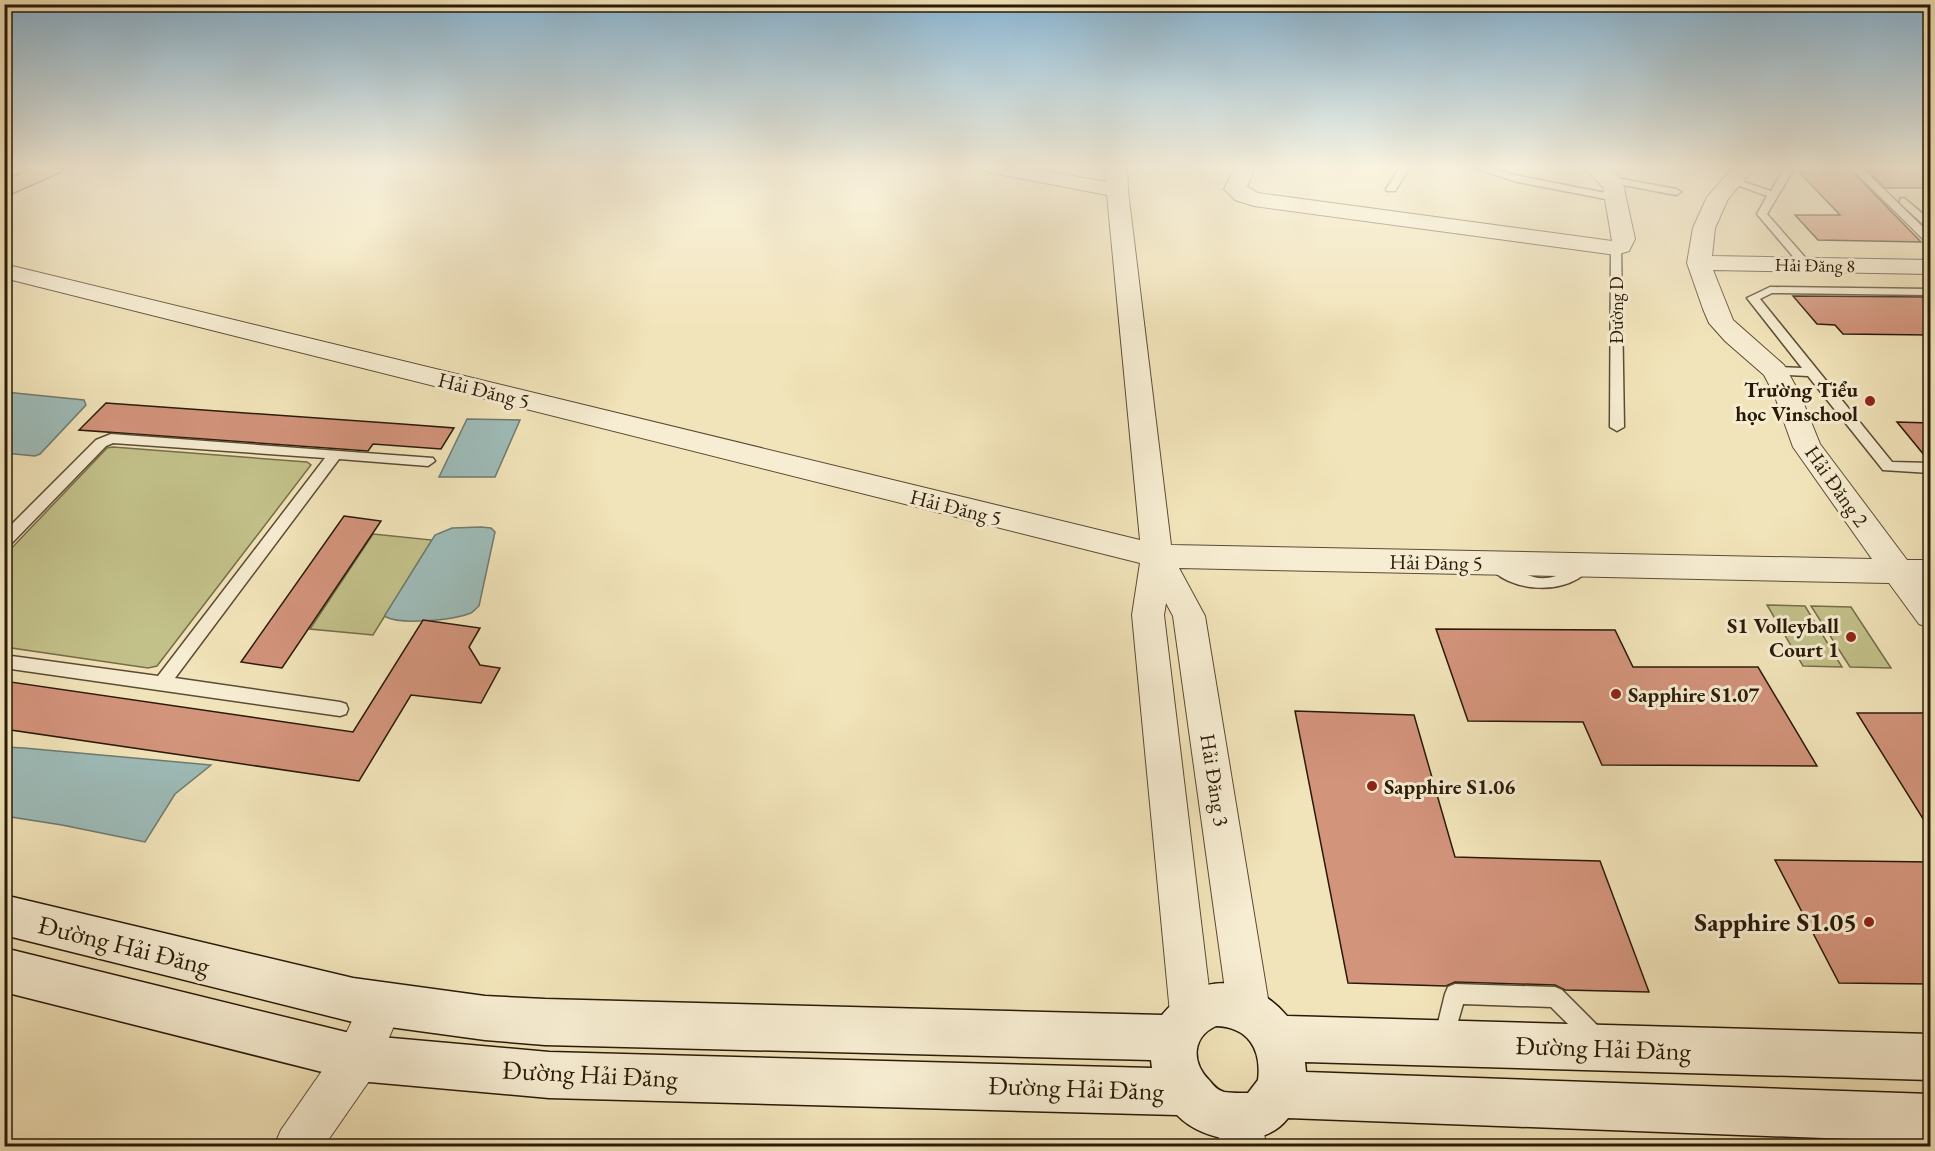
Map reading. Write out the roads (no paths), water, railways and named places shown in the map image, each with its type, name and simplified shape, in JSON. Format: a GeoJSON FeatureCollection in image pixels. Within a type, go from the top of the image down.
{"type":"FeatureCollection","features":[{"type":"Feature","properties":{"kind":"street","name":"Hải Đăng 3"},"geometry":{"type":"LineString","coordinates":[[1121,221],[1157,556],[1148,615],[1183,1026]]}},
{"type":"Feature","properties":{"kind":"street"},"geometry":{"type":"LineString","coordinates":[[1414,221],[1616,248]]}},
{"type":"Feature","properties":{"kind":"street","name":"Đường D"},"geometry":{"type":"LineString","coordinates":[[1616,248],[1624,243],[1618,221]]}},
{"type":"Feature","properties":{"kind":"street"},"geometry":{"type":"LineString","coordinates":[[1700,263],[1706,221]]}},
{"type":"Feature","properties":{"kind":"street","name":"Hải Đăng 8"},"geometry":{"type":"LineString","coordinates":[[1700,263],[1930,267]]}},
{"type":"Feature","properties":{"kind":"street","name":"Hải Đăng 2"},"geometry":{"type":"LineString","coordinates":[[1700,263],[1722,323],[1775,371],[1788,394],[1807,447],[1930,615]]}},
{"type":"Feature","properties":{"kind":"street","name":"Hải Đăng 5"},"geometry":{"type":"LineString","coordinates":[[4,271],[1157,556],[1930,572]]}},
{"type":"Feature","properties":{"kind":"street","name":"Hải Đăng 3"},"geometry":{"type":"LineString","coordinates":[[1157,556],[1189,616],[1262,1025]]}},
{"type":"Feature","properties":{"kind":"street","name":"Đường Hải Đăng"},"geometry":{"type":"LineString","coordinates":[[4,915],[270,980],[382,1004],[485,1018],[545,1022],[1183,1026]]}},
{"type":"Feature","properties":{"kind":"street","name":"Đường Hải Đăng"},"geometry":{"type":"LineString","coordinates":[[4,970],[358,1058],[549,1075],[1187,1092]]}},
{"type":"Feature","properties":{"kind":"street"},"geometry":{"type":"LineString","coordinates":[[297,1146],[358,1058],[382,1004]]}},
{"type":"Feature","properties":{"kind":"street"},"geometry":{"type":"LineString","coordinates":[[1214,1004],[1232,1005],[1262,1025],[1283,1058],[1283,1077],[1278,1094],[1267,1108],[1251,1117],[1241,1132],[1196,1102],[1187,1092],[1174,1068],[1173,1049],[1183,1026],[1198,1008],[1214,1004]]}},
{"type":"Feature","properties":{"kind":"street","name":"Đường Hải Đăng"},"geometry":{"type":"LineString","coordinates":[[1262,1025],[1443,1044],[1606,1048],[1928,1049]]}},
{"type":"Feature","properties":{"kind":"street"},"geometry":{"type":"LineString","coordinates":[[1278,1094],[1930,1118]]}},
{"type":"Feature","properties":{"kind":"lane"},"geometry":{"type":"LineString","coordinates":[[1768,221],[1806,265]]}},
{"type":"Feature","properties":{"kind":"lane"},"geometry":{"type":"LineString","coordinates":[[1910,221],[1930,240]]}},
{"type":"Feature","properties":{"kind":"lane","name":"Đường D"},"geometry":{"type":"LineString","coordinates":[[1616,248],[1617,427]]}},
{"type":"Feature","properties":{"kind":"lane"},"geometry":{"type":"LineString","coordinates":[[1930,292],[1770,290],[1753,298],[1888,467],[1930,468]]}},
{"type":"Feature","properties":{"kind":"lane"},"geometry":{"type":"LineString","coordinates":[[1775,371],[1812,372]]}},
{"type":"Feature","properties":{"kind":"lane"},"geometry":{"type":"LineString","coordinates":[[6,538],[101,443],[111,438],[428,461]]}},
{"type":"Feature","properties":{"kind":"lane"},"geometry":{"type":"LineString","coordinates":[[162,684],[335,454]]}},
{"type":"Feature","properties":{"kind":"lane"},"geometry":{"type":"LineString","coordinates":[[4,661],[340,710]]}},
{"type":"Feature","properties":{"kind":"water"},"geometry":{"type":"Polygon","coordinates":[[[5,392],[84,400],[86,405],[40,454],[35,456],[5,453],[5,392]]]}},
{"type":"Feature","properties":{"kind":"water"},"geometry":{"type":"Polygon","coordinates":[[[467,419],[520,420],[495,477],[439,477],[467,419]]]}},
{"type":"Feature","properties":{"kind":"water"},"geometry":{"type":"Polygon","coordinates":[[[452,528],[491,528],[495,532],[479,606],[473,612],[439,620],[403,621],[386,617],[385,615],[435,535],[452,528]]]}},
{"type":"Feature","properties":{"kind":"water"},"geometry":{"type":"Polygon","coordinates":[[[5,747],[211,765],[175,794],[145,842],[5,816],[5,747]]]}},
{"type":"Feature","properties":{"kind":"place","name":"Trường Tiểu học Vinschool"},"geometry":{"type":"Point","coordinates":[1870,401]}},
{"type":"Feature","properties":{"kind":"place","name":"S1 Volleyball Court 1"},"geometry":{"type":"Point","coordinates":[1851,637]}},
{"type":"Feature","properties":{"kind":"place","name":"Sapphire S1.07"},"geometry":{"type":"Point","coordinates":[1616,694]}},
{"type":"Feature","properties":{"kind":"place","name":"Sapphire S1.06"},"geometry":{"type":"Point","coordinates":[1372,786]}},
{"type":"Feature","properties":{"kind":"place","name":"Sapphire S1.05"},"geometry":{"type":"Point","coordinates":[1869,922]}}]}
